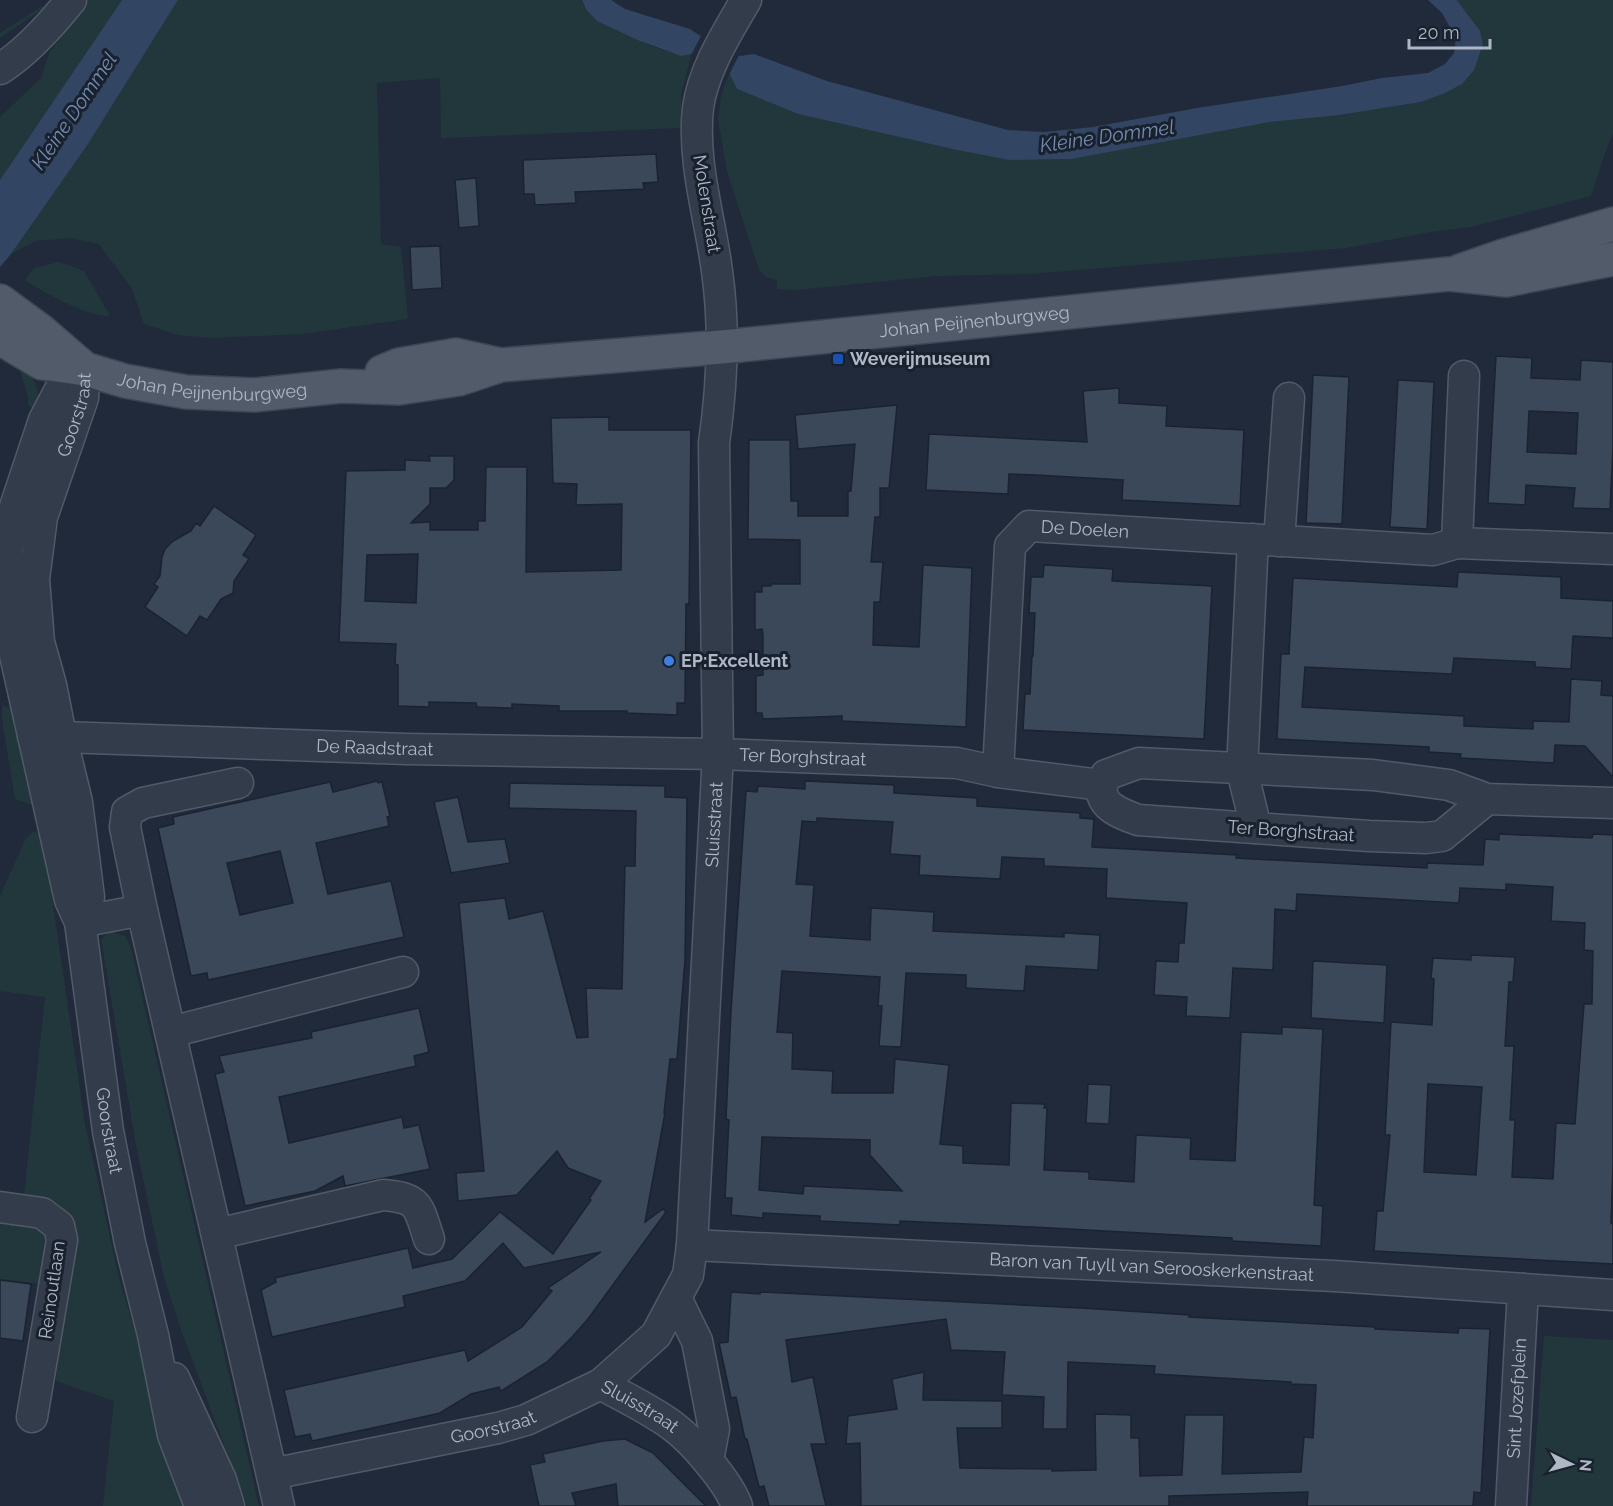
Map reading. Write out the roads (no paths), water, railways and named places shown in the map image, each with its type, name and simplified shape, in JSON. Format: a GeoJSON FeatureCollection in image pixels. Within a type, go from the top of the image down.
{"type":"FeatureCollection","features":[{"type":"Feature","properties":{"kind":"main road","name":"Johan Peijnenburgweg"},"geometry":{"type":"LineString","coordinates":[[1449,274],[1613,224]]}},
{"type":"Feature","properties":{"kind":"main road","name":"Johan Peijnenburgweg"},"geometry":{"type":"LineString","coordinates":[[3,316],[42,363],[86,369],[125,381],[186,392],[254,395],[341,386],[399,366],[456,355],[501,365],[722,346],[1449,274],[1506,280],[1613,259]]}},
{"type":"Feature","properties":{"kind":"street"},"geometry":{"type":"LineString","coordinates":[[0,69],[55,21],[71,0]]}},
{"type":"Feature","properties":{"kind":"street","name":"Molenstraat"},"geometry":{"type":"LineString","coordinates":[[722,346],[718,272],[700,177],[698,107],[708,72],[746,0]]}},
{"type":"Feature","properties":{"kind":"street","name":"Sluisstraat"},"geometry":{"type":"LineString","coordinates":[[722,346],[719,412],[714,443],[718,754],[692,1245],[688,1275],[656,1335],[602,1384],[675,1427],[708,1461],[732,1491],[738,1506]]}},
{"type":"Feature","properties":{"kind":"street","name":"Goorstraat"},"geometry":{"type":"LineString","coordinates":[[86,369],[83,398],[42,517],[34,579],[39,642],[51,685],[47,736],[77,802],[89,897],[80,922],[108,1131],[130,1244],[153,1335],[173,1435],[200,1506]]}},
{"type":"Feature","properties":{"kind":"street"},"geometry":{"type":"LineString","coordinates":[[1457,543],[1464,376]]}},
{"type":"Feature","properties":{"kind":"street"},"geometry":{"type":"LineString","coordinates":[[1256,828],[1242,770],[1266,540],[1289,398]]}},
{"type":"Feature","properties":{"kind":"street","name":"De Doelen"},"geometry":{"type":"LineString","coordinates":[[998,772],[1010,546],[1029,526],[1433,550],[1457,543],[1613,549]]}},
{"type":"Feature","properties":{"kind":"street","name":"De Raadstraat"},"geometry":{"type":"LineString","coordinates":[[47,736],[406,749],[718,754]]}},
{"type":"Feature","properties":{"kind":"street","name":"Ter Borghstraat"},"geometry":{"type":"LineString","coordinates":[[718,754],[957,763],[998,772],[1101,785],[1104,800],[1116,812],[1138,820],[1370,836],[1426,838],[1442,836],[1487,799]]}},
{"type":"Feature","properties":{"kind":"street"},"geometry":{"type":"LineString","coordinates":[[1101,785],[1106,775],[1139,763],[1373,775],[1449,785],[1487,799],[1613,803]]}},
{"type":"Feature","properties":{"kind":"street"},"geometry":{"type":"LineString","coordinates":[[238,783],[143,803],[127,812],[125,827],[279,1506]]}},
{"type":"Feature","properties":{"kind":"street"},"geometry":{"type":"LineString","coordinates":[[80,922],[142,910]]}},
{"type":"Feature","properties":{"kind":"street"},"geometry":{"type":"LineString","coordinates":[[171,1032],[403,972]]}},
{"type":"Feature","properties":{"kind":"street"},"geometry":{"type":"LineString","coordinates":[[216,1234],[383,1195],[405,1197],[418,1206],[429,1239]]}},
{"type":"Feature","properties":{"kind":"street","name":"Reinoutlaan"},"geometry":{"type":"LineString","coordinates":[[0,1207],[42,1213],[59,1226],[62,1240],[32,1417]]}},
{"type":"Feature","properties":{"kind":"street","name":"Baron van Tuyll van Serooskerkenstraat"},"geometry":{"type":"LineString","coordinates":[[692,1245],[1334,1276],[1613,1295]]}},
{"type":"Feature","properties":{"kind":"street","name":"Sint Jozefplein"},"geometry":{"type":"LineString","coordinates":[[1511,1506],[1523,1289]]}},
{"type":"Feature","properties":{"kind":"street","name":"Sluisstraat"},"geometry":{"type":"LineString","coordinates":[[676,1298],[697,1341],[714,1429],[708,1461]]}},
{"type":"Feature","properties":{"kind":"street","name":"Goorstraat"},"geometry":{"type":"LineString","coordinates":[[153,1335],[221,1480],[229,1506]]}},
{"type":"Feature","properties":{"kind":"street","name":"Goorstraat"},"geometry":{"type":"LineString","coordinates":[[272,1474],[498,1428],[526,1420],[602,1384]]}},
{"type":"Feature","properties":{"kind":"water","name":"Kleine Dommel"},"geometry":{"type":"Polygon","coordinates":[[[122,0],[178,0],[88,144],[0,267],[0,180],[122,0]]]}},
{"type":"Feature","properties":{"kind":"water","name":"Kleine Dommel"},"geometry":{"type":"Polygon","coordinates":[[[582,0],[611,0],[625,9],[690,29],[740,56],[754,54],[827,81],[1008,130],[1044,132],[1093,127],[1382,78],[1428,73],[1445,64],[1454,53],[1456,38],[1442,13],[1428,0],[1457,0],[1480,31],[1483,44],[1474,70],[1462,84],[1421,102],[1340,115],[1270,122],[1072,159],[1009,160],[798,114],[737,89],[729,73],[692,54],[681,56],[640,41],[597,21],[586,9],[582,0]]]}},
{"type":"Feature","properties":{"kind":"place","name":"Weverijmuseum"},"geometry":{"type":"Point","coordinates":[838,359]}},
{"type":"Feature","properties":{"kind":"place","name":"EP:Excellent"},"geometry":{"type":"Point","coordinates":[669,661]}}]}
